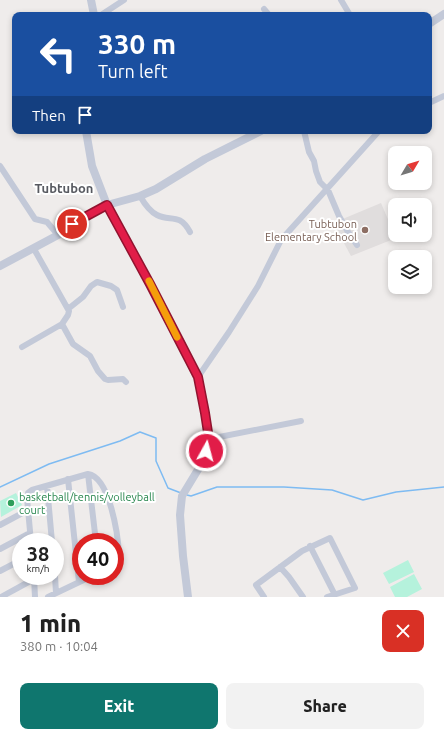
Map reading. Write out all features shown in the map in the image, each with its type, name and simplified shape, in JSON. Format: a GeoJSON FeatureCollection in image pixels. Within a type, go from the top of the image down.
{"type":"FeatureCollection","features":[{"type":"Feature","properties":{"kind":"street"},"geometry":{"type":"LineString","coordinates":[[91,0],[93,12]]}},
{"type":"Feature","properties":{"kind":"street"},"geometry":{"type":"LineString","coordinates":[[106,12],[124,0]]}},
{"type":"Feature","properties":{"kind":"street"},"geometry":{"type":"LineString","coordinates":[[341,0],[348,12]]}},
{"type":"Feature","properties":{"kind":"street"},"geometry":{"type":"LineString","coordinates":[[432,22],[444,14]]}},
{"type":"Feature","properties":{"kind":"street"},"geometry":{"type":"LineString","coordinates":[[432,102],[444,96]]}},
{"type":"Feature","properties":{"kind":"street"},"geometry":{"type":"LineString","coordinates":[[87,134],[92,166],[107,205],[198,377],[209,439],[202,463],[184,493],[180,515],[188,597]]}},
{"type":"Feature","properties":{"kind":"street"},"geometry":{"type":"LineString","coordinates":[[0,266],[58,235],[83,217],[107,205],[140,196],[156,189],[206,159],[254,134]]}},
{"type":"Feature","properties":{"kind":"street"},"geometry":{"type":"LineString","coordinates":[[305,134],[309,152],[314,161],[320,182],[328,190],[339,216],[357,244]]}},
{"type":"Feature","properties":{"kind":"street"},"geometry":{"type":"LineString","coordinates":[[198,377],[258,286],[281,240],[328,190],[376,134]]}},
{"type":"Feature","properties":{"kind":"street"},"geometry":{"type":"LineString","coordinates":[[0,166],[35,218],[47,222],[58,235]]}},
{"type":"Feature","properties":{"kind":"street"},"geometry":{"type":"LineString","coordinates":[[140,196],[153,213],[159,216],[174,218],[183,223],[190,232]]}},
{"type":"Feature","properties":{"kind":"street"},"geometry":{"type":"LineString","coordinates":[[22,347],[62,324],[70,313],[34,249]]}},
{"type":"Feature","properties":{"kind":"street"},"geometry":{"type":"LineString","coordinates":[[68,309],[83,297],[91,286],[97,282],[111,286],[117,290],[122,307]]}},
{"type":"Feature","properties":{"kind":"street"},"geometry":{"type":"LineString","coordinates":[[62,324],[73,344],[90,356],[98,371],[105,379],[123,379],[126,382]]}},
{"type":"Feature","properties":{"kind":"street"},"geometry":{"type":"LineString","coordinates":[[209,439],[301,421]]}},
{"type":"Feature","properties":{"kind":"street"},"geometry":{"type":"LineString","coordinates":[[88,474],[95,533]]}},
{"type":"Feature","properties":{"kind":"street"},"geometry":{"type":"LineString","coordinates":[[30,533],[27,498],[28,493],[32,490],[88,474],[98,480],[110,504],[116,533]]}},
{"type":"Feature","properties":{"kind":"street"},"geometry":{"type":"LineString","coordinates":[[68,479],[74,533]]}},
{"type":"Feature","properties":{"kind":"street"},"geometry":{"type":"LineString","coordinates":[[47,486],[51,533]]}},
{"type":"Feature","properties":{"kind":"street"},"geometry":{"type":"LineString","coordinates":[[0,525],[28,510]]}},
{"type":"Feature","properties":{"kind":"street"},"geometry":{"type":"LineString","coordinates":[[264,597],[256,585],[310,546],[330,538],[355,588],[327,597]]}},
{"type":"Feature","properties":{"kind":"street"},"geometry":{"type":"LineString","coordinates":[[0,549],[12,543]]}},
{"type":"Feature","properties":{"kind":"street"},"geometry":{"type":"LineString","coordinates":[[310,546],[335,594]]}},
{"type":"Feature","properties":{"kind":"street"},"geometry":{"type":"LineString","coordinates":[[0,571],[12,565]]}},
{"type":"Feature","properties":{"kind":"street"},"geometry":{"type":"LineString","coordinates":[[280,567],[303,597]]}},
{"type":"Feature","properties":{"kind":"street"},"geometry":{"type":"LineString","coordinates":[[1,597],[22,585]]}},
{"type":"Feature","properties":{"kind":"street"},"geometry":{"type":"LineString","coordinates":[[34,585],[35,597]]}},
{"type":"Feature","properties":{"kind":"street"},"geometry":{"type":"LineString","coordinates":[[56,585],[56,593]]}},
{"type":"Feature","properties":{"kind":"street"},"geometry":{"type":"LineString","coordinates":[[48,597],[73,585]]}},
{"type":"Feature","properties":{"kind":"shaded area","name":"Tubtubon Elementary School"},"geometry":{"type":"Polygon","coordinates":[[[381,203],[388,219],[388,241],[351,256],[333,223],[381,203]]]}},
{"type":"Feature","properties":{"kind":"green space","name":"basketball/tennis/volleyball court"},"geometry":{"type":"Polygon","coordinates":[[[16,493],[22,505],[1,517],[0,501],[16,493]]]}},
{"type":"Feature","properties":{"kind":"green space"},"geometry":{"type":"Polygon","coordinates":[[[408,560],[414,572],[389,584],[383,573],[408,560]]]}},
{"type":"Feature","properties":{"kind":"green space"},"geometry":{"type":"Polygon","coordinates":[[[414,574],[422,589],[407,597],[395,597],[390,587],[414,574]]]}},
{"type":"Feature","properties":{"kind":"waterway"},"geometry":{"type":"LineString","coordinates":[[0,487],[49,464],[120,441],[140,432],[156,438],[156,461],[168,488],[181,493]]}},
{"type":"Feature","properties":{"kind":"waterway"},"geometry":{"type":"LineString","coordinates":[[187,495],[191,496],[217,487],[284,487],[332,490],[363,500],[396,492],[444,487]]}},
{"type":"Feature","properties":{"kind":"slow traffic"},"geometry":{"type":"LineString","coordinates":[[149,281],[177,337]]}},
{"type":"Feature","properties":{"kind":"place","name":"Tubtubon Elementary School"},"geometry":{"type":"Point","coordinates":[365,230]}},
{"type":"Feature","properties":{"kind":"place","name":"basketball/tennis/volleyball court"},"geometry":{"type":"Point","coordinates":[11,503]}},
{"type":"Feature","properties":{"kind":"district","name":"Tubtubon"},"geometry":{"type":"Point","coordinates":[64,188]}},
{"type":"Feature","properties":{"kind":"route"},"geometry":{"type":"LineString","coordinates":[[72,224],[107,205],[137,258],[198,377],[209,439],[206,451]]}}]}
